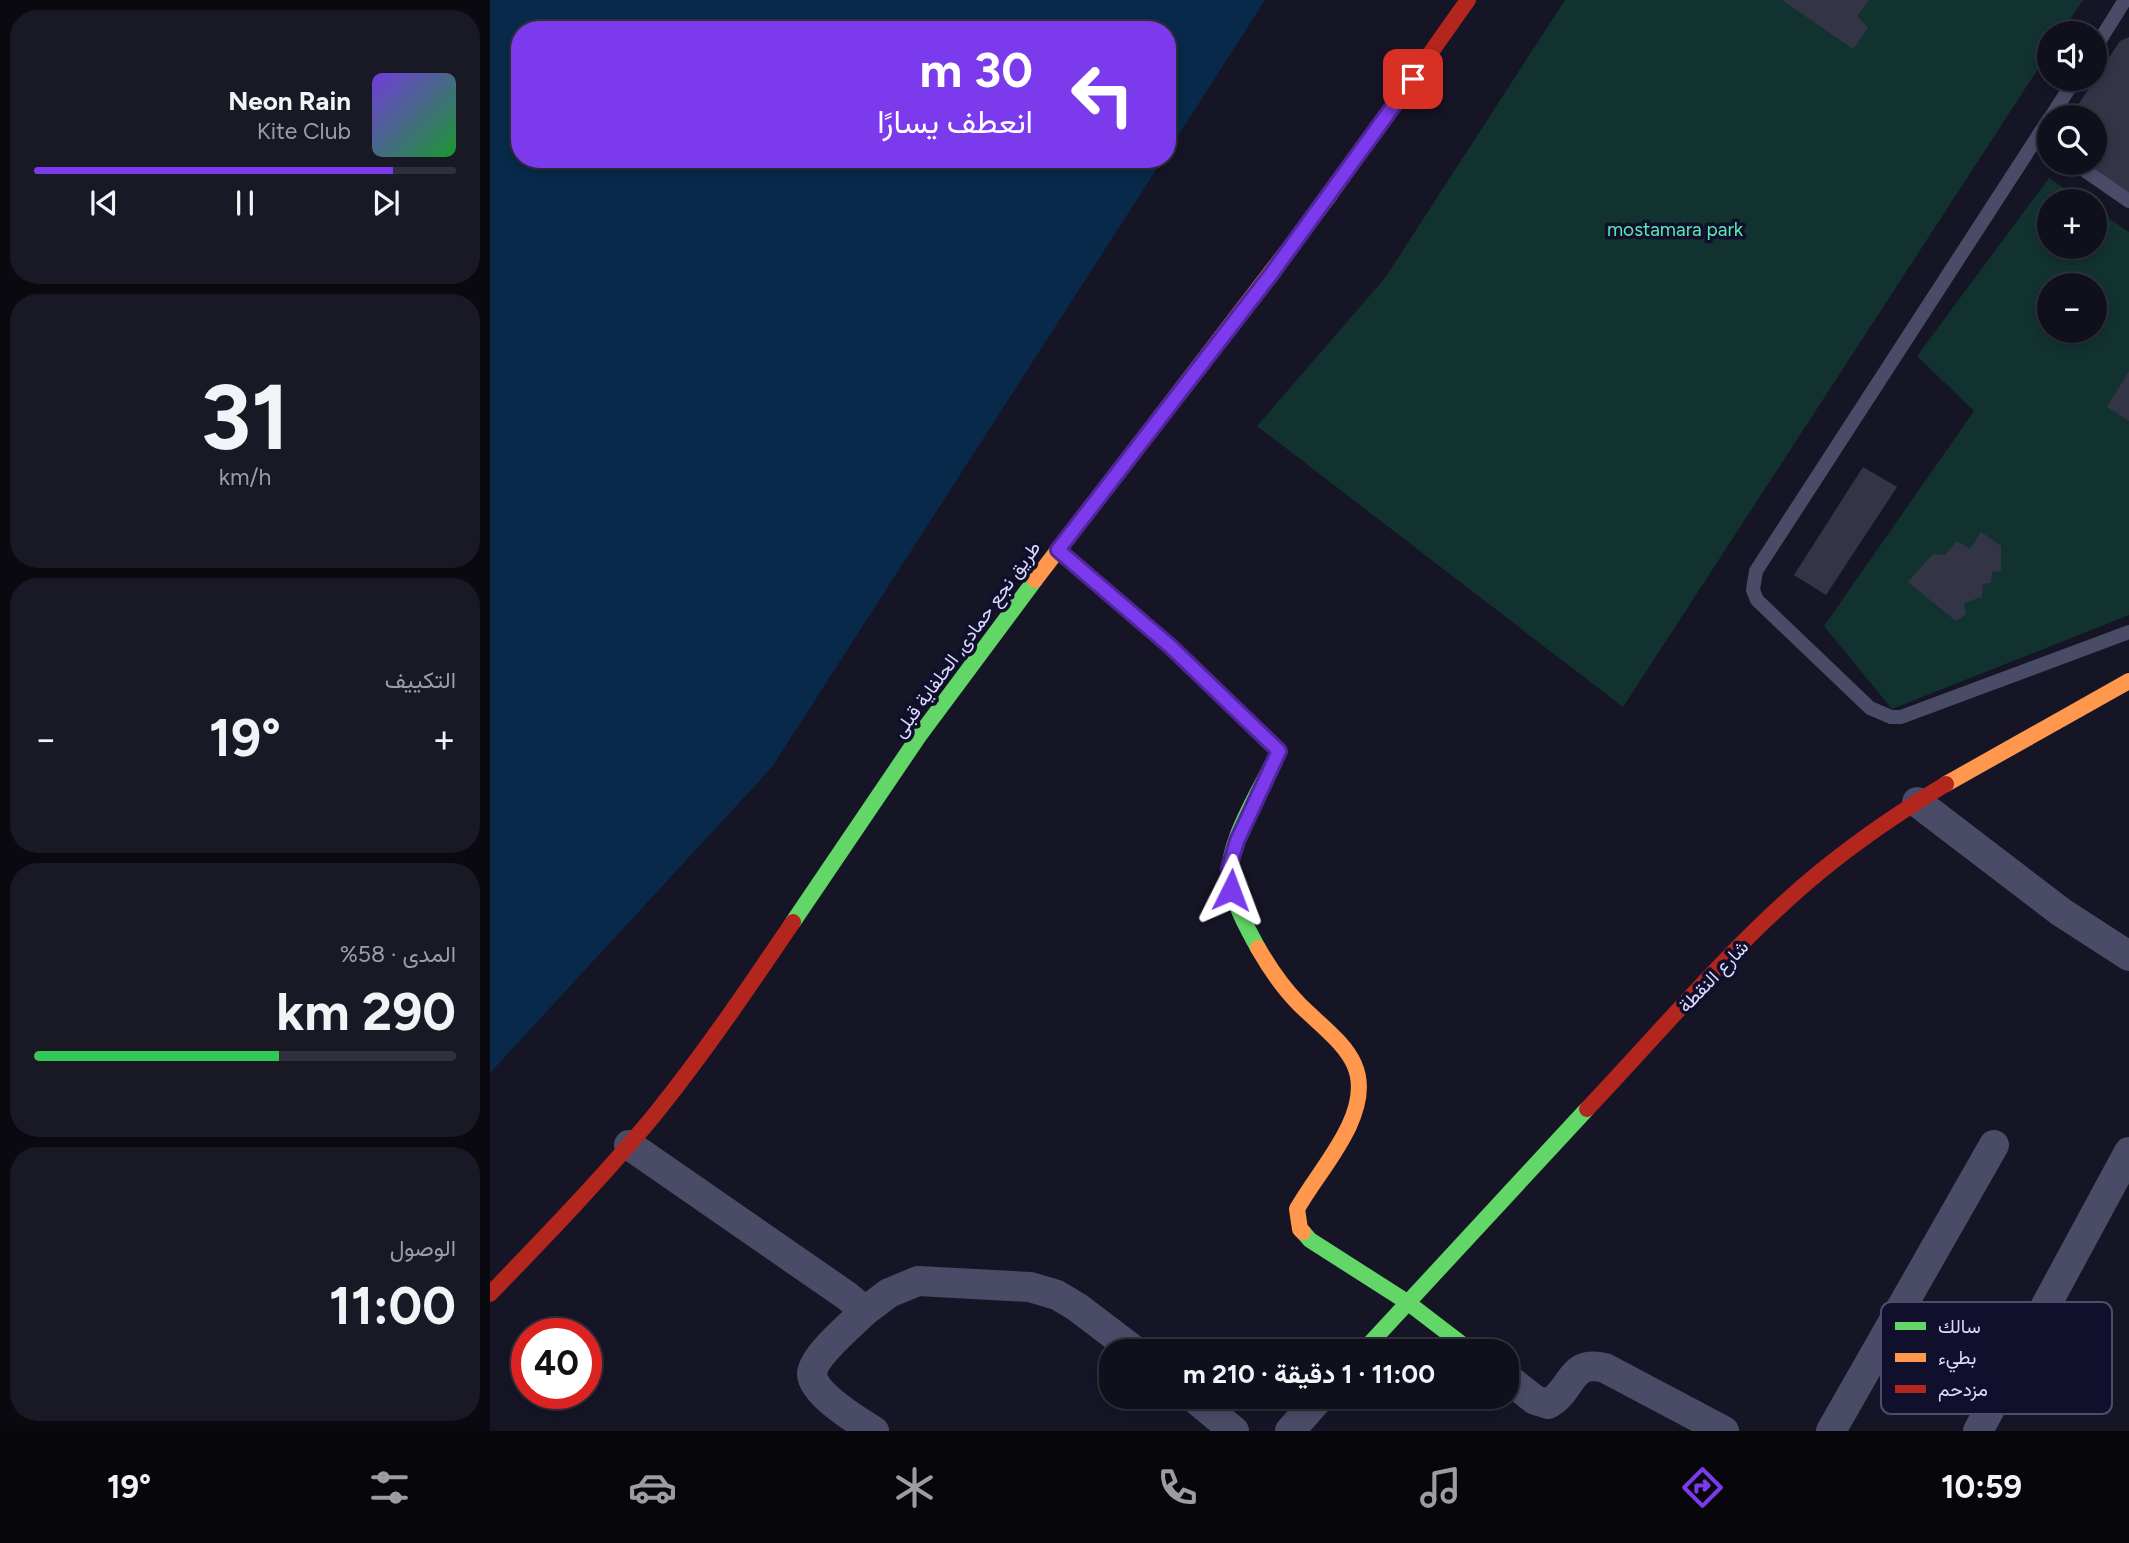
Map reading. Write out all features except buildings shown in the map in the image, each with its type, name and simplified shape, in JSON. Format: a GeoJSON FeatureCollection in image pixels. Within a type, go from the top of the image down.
{"type":"FeatureCollection","features":[{"type":"Feature","properties":{"kind":"street","name":"طريق نجع حمادى, الحلفاية قبلى"},"geometry":{"type":"LineString","coordinates":[[490,1294],[582,1199],[629,1145],[722,1028],[959,680],[1272,273],[1468,0]]}},
{"type":"Feature","properties":{"kind":"street"},"geometry":{"type":"LineString","coordinates":[[1058,550],[1170,646],[1279,751],[1237,841],[1229,868],[1231,890],[1262,956],[1292,997],[1349,1049],[1359,1074],[1356,1108],[1334,1155],[1297,1209],[1300,1230],[1310,1240],[1407,1302],[1455,1339]]}},
{"type":"Feature","properties":{"kind":"street","name":"شارع النقطة"},"geometry":{"type":"LineString","coordinates":[[1374,1339],[1714,974],[1788,900],[1829,864],[1872,831],[1917,802],[2129,681]]}},
{"type":"Feature","properties":{"kind":"street"},"geometry":{"type":"LineString","coordinates":[[1917,802],[2061,912],[2129,956]]}},
{"type":"Feature","properties":{"kind":"street"},"geometry":{"type":"LineString","coordinates":[[629,1145],[865,1311]]}},
{"type":"Feature","properties":{"kind":"street"},"geometry":{"type":"LineString","coordinates":[[1905,1302],[1994,1145]]}},
{"type":"Feature","properties":{"kind":"street"},"geometry":{"type":"LineString","coordinates":[[2048,1302],[2129,1152]]}},
{"type":"Feature","properties":{"kind":"street"},"geometry":{"type":"LineString","coordinates":[[874,1431],[819,1391],[812,1380],[815,1364],[865,1311],[889,1293],[918,1281],[1030,1287],[1057,1294],[1119,1339]]}},
{"type":"Feature","properties":{"kind":"street"},"geometry":{"type":"LineString","coordinates":[[1831,1431],[1881,1343]]}},
{"type":"Feature","properties":{"kind":"street"},"geometry":{"type":"LineString","coordinates":[[1519,1387],[1535,1399],[1548,1404],[1557,1398],[1579,1369],[1594,1365],[1605,1368],[1724,1431]]}},
{"type":"Feature","properties":{"kind":"street"},"geometry":{"type":"LineString","coordinates":[[1208,1409],[1234,1431]]}},
{"type":"Feature","properties":{"kind":"street"},"geometry":{"type":"LineString","coordinates":[[1290,1431],[1309,1409]]}},
{"type":"Feature","properties":{"kind":"street"},"geometry":{"type":"LineString","coordinates":[[1978,1431],[1987,1414]]}},
{"type":"Feature","properties":{"kind":"lane"},"geometry":{"type":"LineString","coordinates":[[2107,29],[2125,0]]}},
{"type":"Feature","properties":{"kind":"lane"},"geometry":{"type":"LineString","coordinates":[[2037,151],[1756,571],[1753,590],[1758,600],[1870,708],[1891,717],[1901,717],[2129,632]]}},
{"type":"Feature","properties":{"kind":"lane"},"geometry":{"type":"LineString","coordinates":[[2091,175],[2129,201]]}},
{"type":"Feature","properties":{"kind":"green space","name":"mostamara park"},"geometry":{"type":"Polygon","coordinates":[[[1565,0],[2083,0],[2069,21],[2037,21],[2037,70],[1623,707],[1257,426],[1385,278],[1565,0]]]}},
{"type":"Feature","properties":{"kind":"green space"},"geometry":{"type":"Polygon","coordinates":[[[2049,178],[2065,189],[2041,189],[2049,178]]]}},
{"type":"Feature","properties":{"kind":"green space"},"geometry":{"type":"Polygon","coordinates":[[[2037,194],[2037,259],[2107,259],[2107,217],[2129,232],[2129,615],[1892,709],[1824,626],[1974,411],[1917,356],[2037,194]]]}},
{"type":"Feature","properties":{"kind":"water"},"geometry":{"type":"Polygon","coordinates":[[[490,0],[1265,0],[1176,139],[1176,21],[511,21],[511,168],[1157,168],[772,767],[490,1073],[490,0]]]}},
{"type":"Feature","properties":{"kind":"traffic: fast"},"geometry":{"type":"LineString","coordinates":[[1058,550],[1170,646],[1279,751],[1238,834],[1229,868],[1235,900],[1258,948]]}},
{"type":"Feature","properties":{"kind":"traffic: fast"},"geometry":{"type":"LineString","coordinates":[[793,922],[919,736],[1035,580]]}},
{"type":"Feature","properties":{"kind":"traffic: fast"},"geometry":{"type":"LineString","coordinates":[[1374,1339],[1587,1109]]}},
{"type":"Feature","properties":{"kind":"traffic: fast"},"geometry":{"type":"LineString","coordinates":[[1303,1232],[1310,1240],[1407,1302],[1455,1339]]}},
{"type":"Feature","properties":{"kind":"traffic: slow"},"geometry":{"type":"LineString","coordinates":[[1035,580],[1330,195]]}},
{"type":"Feature","properties":{"kind":"traffic: slow"},"geometry":{"type":"LineString","coordinates":[[1946,784],[2129,681]]}},
{"type":"Feature","properties":{"kind":"traffic: slow"},"geometry":{"type":"LineString","coordinates":[[1258,948],[1288,992],[1340,1044],[1357,1070],[1357,1105],[1349,1126],[1297,1209],[1300,1229],[1303,1232]]}},
{"type":"Feature","properties":{"kind":"traffic: jam"},"geometry":{"type":"LineString","coordinates":[[1330,195],[1468,0]]}},
{"type":"Feature","properties":{"kind":"traffic: jam"},"geometry":{"type":"LineString","coordinates":[[1587,1109],[1774,912],[1854,845],[1946,784]]}},
{"type":"Feature","properties":{"kind":"traffic: jam"},"geometry":{"type":"LineString","coordinates":[[490,1294],[596,1182],[656,1113],[709,1043],[793,922]]}},
{"type":"Feature","properties":{"kind":"route"},"geometry":{"type":"LineString","coordinates":[[1231,890],[1229,868],[1237,841],[1279,751],[1170,646],[1058,550],[1272,273],[1413,79]]}}]}
